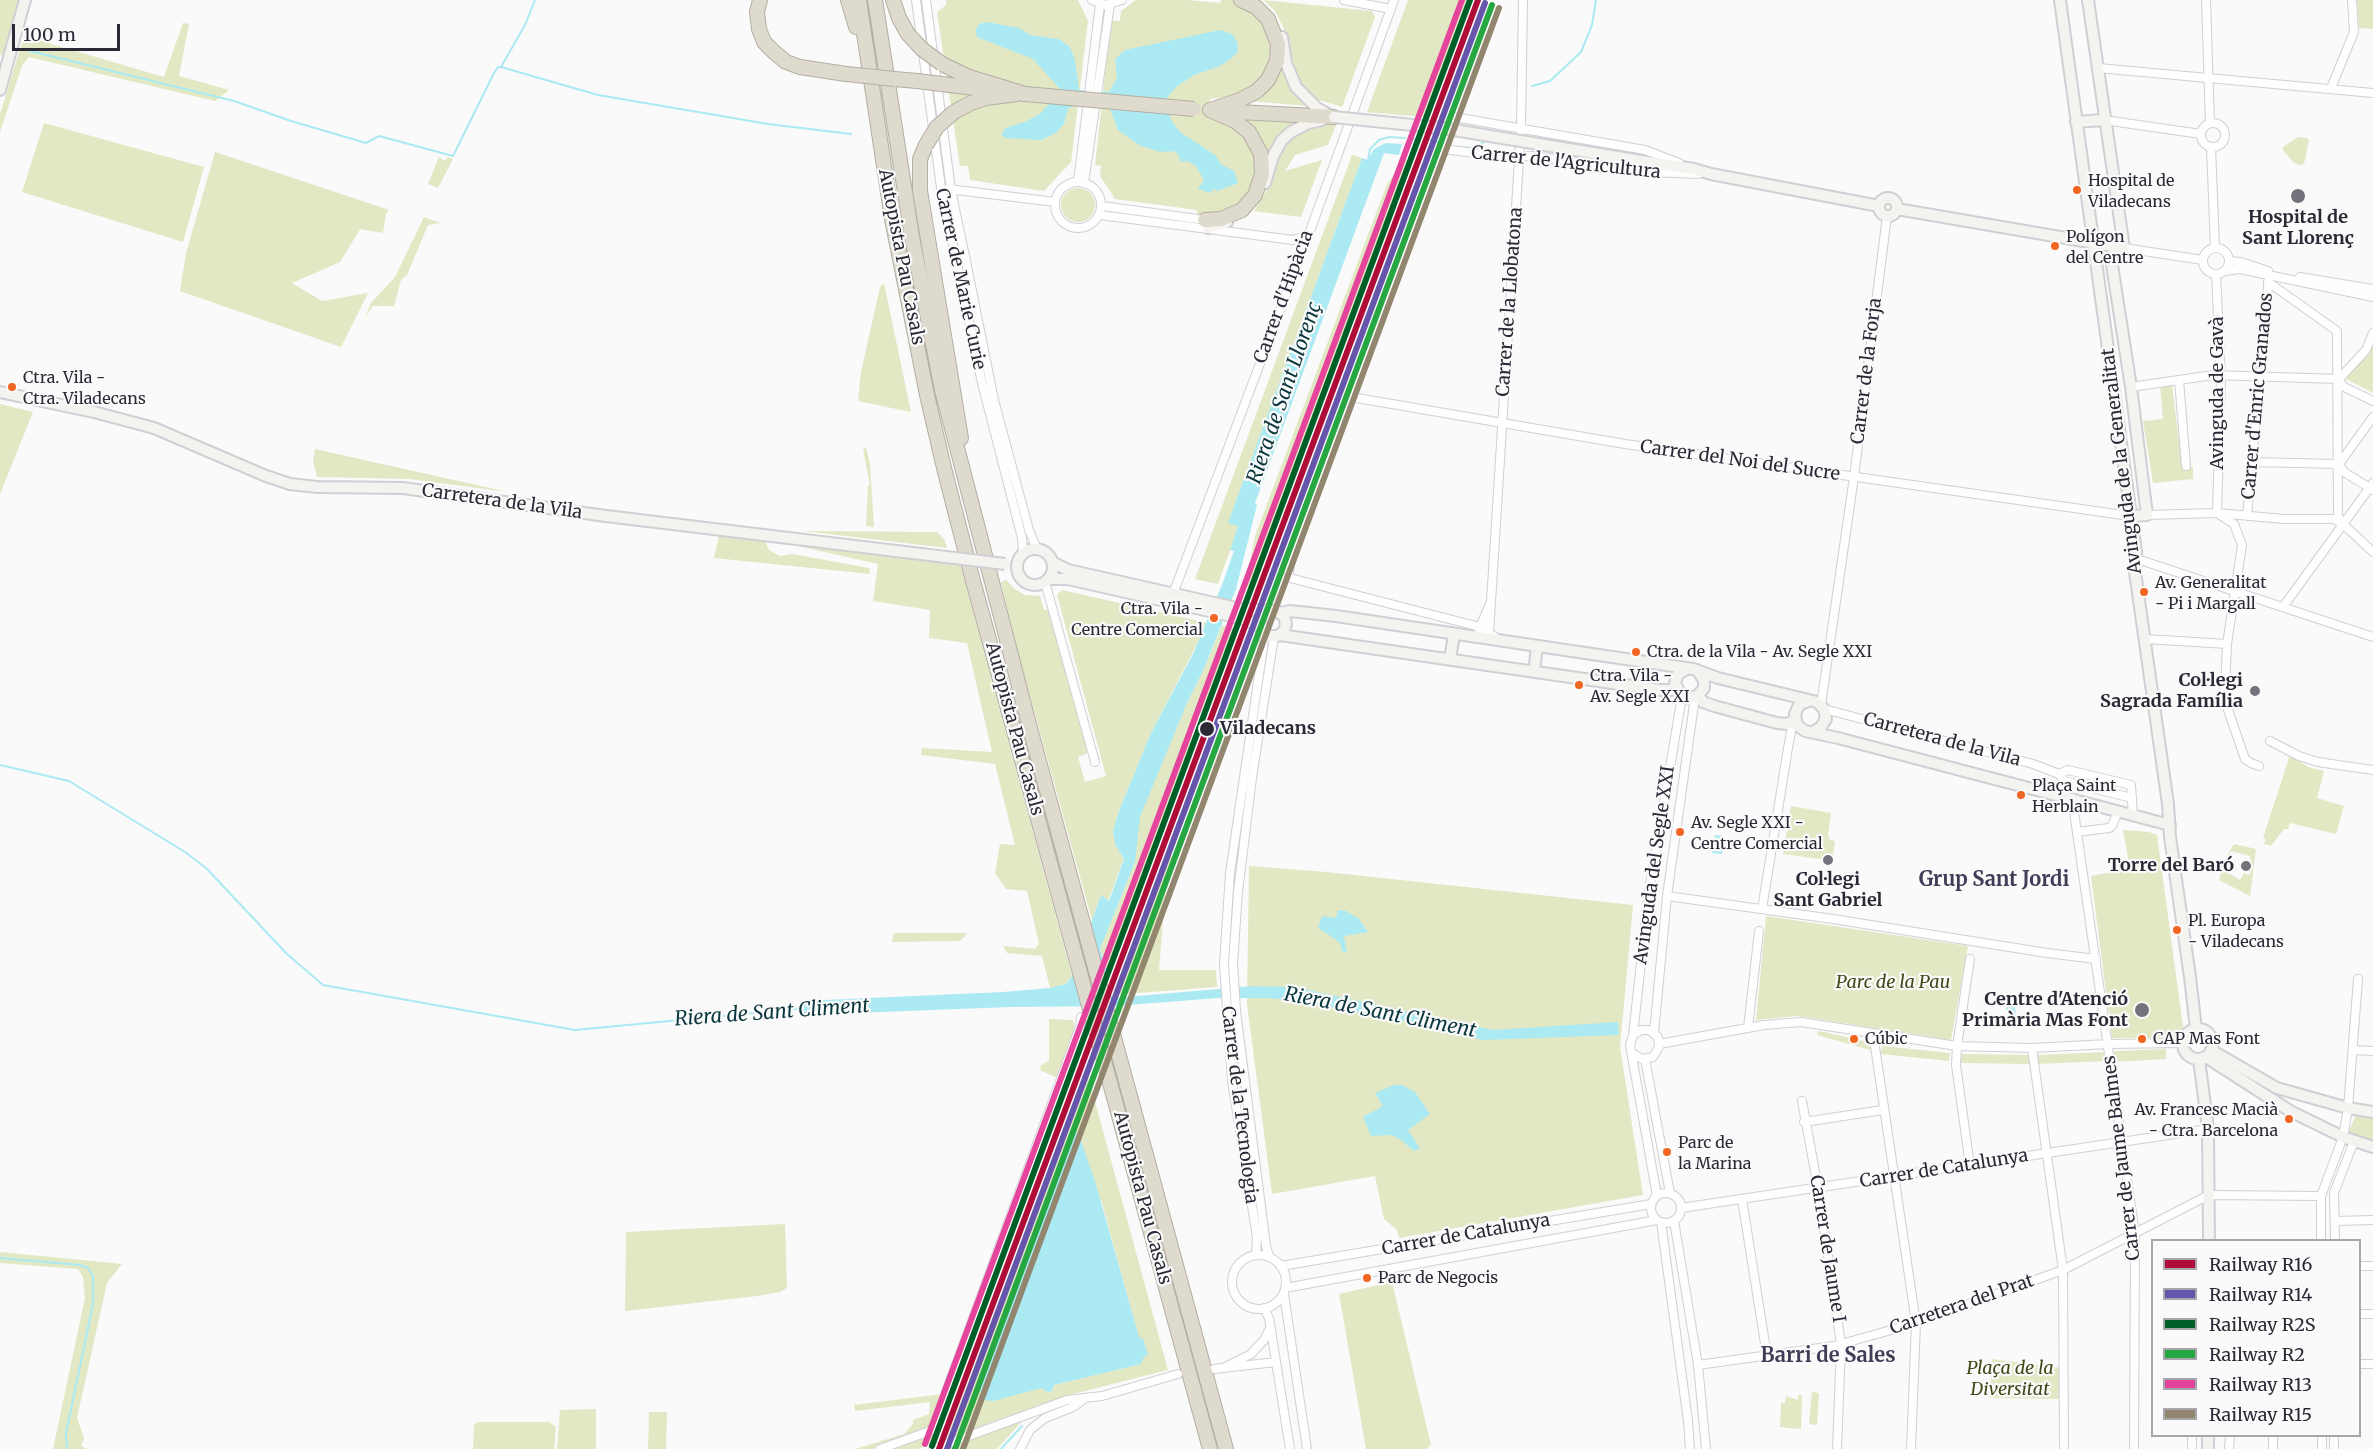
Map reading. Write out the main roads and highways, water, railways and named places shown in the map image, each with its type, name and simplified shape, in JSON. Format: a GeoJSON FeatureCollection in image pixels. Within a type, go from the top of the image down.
{"type":"FeatureCollection","features":[{"type":"Feature","properties":{"kind":"highway"},"geometry":{"type":"LineString","coordinates":[[760,0],[757,12],[764,42],[786,62],[820,71],[1025,94],[1210,110],[1334,117]]}},
{"type":"Feature","properties":{"kind":"highway"},"geometry":{"type":"LineString","coordinates":[[759,22],[765,0]]}},
{"type":"Feature","properties":{"kind":"highway"},"geometry":{"type":"LineString","coordinates":[[848,0],[867,64]]}},
{"type":"Feature","properties":{"kind":"highway","name":"Autopista Pau Casals"},"geometry":{"type":"LineString","coordinates":[[859,0],[892,219],[944,468],[1210,1449]]}},
{"type":"Feature","properties":{"kind":"highway","name":"Autopista Pau Casals"},"geometry":{"type":"LineString","coordinates":[[875,0],[912,237],[942,390],[967,494],[1226,1449]]}},
{"type":"Feature","properties":{"kind":"highway"},"geometry":{"type":"LineString","coordinates":[[893,0],[908,34],[922,49],[942,64],[969,77],[1025,94]]}},
{"type":"Feature","properties":{"kind":"highway"},"geometry":{"type":"LineString","coordinates":[[1210,110],[1240,100],[1257,91],[1268,80],[1276,62],[1278,44],[1268,19],[1256,7],[1241,0]]}},
{"type":"Feature","properties":{"kind":"highway"},"geometry":{"type":"LineString","coordinates":[[967,494],[959,416],[920,191],[921,159],[926,144],[937,127],[954,112],[986,98],[1025,94]]}},
{"type":"Feature","properties":{"kind":"highway"},"geometry":{"type":"LineString","coordinates":[[1206,224],[1242,210],[1255,195],[1262,174],[1261,154],[1249,132],[1235,121],[1210,110]]}},
{"type":"Feature","properties":{"kind":"water"},"geometry":{"type":"Polygon","coordinates":[[[987,22],[1019,28],[1030,35],[1059,39],[1070,47],[1075,60],[1079,90],[1109,92],[1117,78],[1115,59],[1125,50],[1220,30],[1232,34],[1237,42],[1238,51],[1232,58],[1220,66],[1194,75],[1176,87],[1166,99],[1171,120],[1180,132],[1215,155],[1221,164],[1234,171],[1238,183],[1217,191],[1214,188],[1211,193],[1198,189],[1204,180],[1196,166],[1188,161],[1181,162],[1178,154],[1173,151],[1160,152],[1139,145],[1118,130],[1109,106],[1078,103],[1068,109],[1064,124],[1056,133],[1041,140],[1005,138],[1001,135],[1006,128],[1027,121],[1041,113],[1061,90],[1033,59],[977,37],[976,30],[979,24],[987,22]]]}},
{"type":"Feature","properties":{"kind":"water","name":"Riera de Sant Llorenç"},"geometry":{"type":"Polygon","coordinates":[[[1386,143],[1402,144],[1399,155],[1384,153],[1255,503],[1257,505],[1236,589],[1140,817],[1135,862],[1100,949],[1107,971],[1105,986],[1114,998],[1253,986],[1294,987],[1493,1030],[1618,1022],[1619,1035],[1483,1040],[1404,1021],[1297,1001],[1267,998],[1218,998],[1115,1006],[1010,1007],[803,1015],[802,1001],[1050,988],[1066,984],[1072,976],[1101,895],[1109,901],[1124,859],[1115,844],[1113,831],[1119,811],[1151,733],[1193,654],[1222,585],[1234,551],[1230,550],[1238,526],[1228,523],[1362,158],[1368,160],[1374,149],[1386,143]]]}},
{"type":"Feature","properties":{"kind":"water"},"geometry":{"type":"Polygon","coordinates":[[[1715,835],[1724,836],[1722,854],[1712,853],[1715,835]]]}},
{"type":"Feature","properties":{"kind":"water"},"geometry":{"type":"Polygon","coordinates":[[[1338,910],[1346,911],[1359,919],[1368,932],[1344,936],[1347,953],[1342,951],[1340,943],[1318,928],[1322,916],[1336,918],[1338,910]]]}},
{"type":"Feature","properties":{"kind":"water"},"geometry":{"type":"Polygon","coordinates":[[[2014,1000],[2016,1017],[2008,1019],[2005,1001],[2014,1000]]]}},
{"type":"Feature","properties":{"kind":"water"},"geometry":{"type":"Polygon","coordinates":[[[1394,1085],[1402,1085],[1415,1092],[1430,1114],[1408,1130],[1420,1148],[1414,1151],[1393,1136],[1371,1136],[1363,1117],[1383,1106],[1375,1093],[1394,1085]]]}},
{"type":"Feature","properties":{"kind":"water"},"geometry":{"type":"Polygon","coordinates":[[[1076,1133],[1079,1135],[1095,1181],[1139,1337],[1143,1339],[1148,1355],[1144,1357],[1141,1364],[1054,1385],[1052,1391],[1048,1392],[1041,1388],[993,1401],[984,1400],[980,1390],[1076,1133]]]}},
{"type":"Feature","properties":{"kind":"waterway"},"geometry":{"type":"LineString","coordinates":[[501,67],[525,25],[535,0]]}},
{"type":"Feature","properties":{"kind":"waterway"},"geometry":{"type":"LineString","coordinates":[[1532,86],[1550,81],[1581,52],[1592,25],[1596,0]]}},
{"type":"Feature","properties":{"kind":"waterway"},"geometry":{"type":"LineString","coordinates":[[30,51],[234,101],[366,143],[379,136],[453,156],[498,67],[598,95],[768,124],[851,134]]}},
{"type":"Feature","properties":{"kind":"waterway"},"geometry":{"type":"LineString","coordinates":[[1368,161],[1370,149],[1379,140],[1389,137],[1405,138]]}},
{"type":"Feature","properties":{"kind":"waterway"},"geometry":{"type":"LineString","coordinates":[[1413,139],[1417,140]]}},
{"type":"Feature","properties":{"kind":"waterway"},"geometry":{"type":"LineString","coordinates":[[1430,140],[1438,142]]}},
{"type":"Feature","properties":{"kind":"waterway"},"geometry":{"type":"LineString","coordinates":[[1458,147],[1472,148],[1484,142]]}},
{"type":"Feature","properties":{"kind":"waterway","name":"Riera de Sant Climent"},"geometry":{"type":"LineString","coordinates":[[0,765],[69,781],[185,852],[207,869],[287,954],[323,985],[575,1030],[806,1008]]}},
{"type":"Feature","properties":{"kind":"waterway"},"geometry":{"type":"LineString","coordinates":[[0,1258],[80,1265],[88,1268],[93,1276],[93,1304],[66,1433],[67,1449]]}},
{"type":"Feature","properties":{"kind":"waterway"},"geometry":{"type":"LineString","coordinates":[[1001,1449],[1022,1426]]}},
{"type":"Feature","properties":{"kind":"rail line","name":"R13"},"geometry":{"type":"LineString","coordinates":[[925,1444],[1462,0]]}},
{"type":"Feature","properties":{"kind":"rail line","name":"R2S"},"geometry":{"type":"LineString","coordinates":[[932,1446],[1470,0]]}},
{"type":"Feature","properties":{"kind":"rail line","name":"R16"},"geometry":{"type":"LineString","coordinates":[[939,1449],[1478,0]]}},
{"type":"Feature","properties":{"kind":"rail line","name":"R14"},"geometry":{"type":"LineString","coordinates":[[947,1449],[1485,3]]}},
{"type":"Feature","properties":{"kind":"rail line","name":"R2"},"geometry":{"type":"LineString","coordinates":[[955,1449],[1492,5]]}},
{"type":"Feature","properties":{"kind":"rail line","name":"R15"},"geometry":{"type":"LineString","coordinates":[[963,1449],[1499,8]]}},
{"type":"Feature","properties":{"kind":"place","name":"Hospital de Viladecans"},"geometry":{"type":"Point","coordinates":[2077,190]}},
{"type":"Feature","properties":{"kind":"place","name":"Hospital de Sant Llorenç"},"geometry":{"type":"Point","coordinates":[2298,196]}},
{"type":"Feature","properties":{"kind":"place","name":"Polígon del Centre"},"geometry":{"type":"Point","coordinates":[2055,246]}},
{"type":"Feature","properties":{"kind":"place","name":"Ctra. Vila - Ctra. Viladecans"},"geometry":{"type":"Point","coordinates":[12,387]}},
{"type":"Feature","properties":{"kind":"place","name":"Av. Generalitat - Pi i Margall"},"geometry":{"type":"Point","coordinates":[2144,592]}},
{"type":"Feature","properties":{"kind":"place","name":"Ctra. Vila - Centre Comercial"},"geometry":{"type":"Point","coordinates":[1214,618]}},
{"type":"Feature","properties":{"kind":"place","name":"Ctra. de la Vila - Av. Segle XXI"},"geometry":{"type":"Point","coordinates":[1636,652]}},
{"type":"Feature","properties":{"kind":"place","name":"Ctra. Vila - Av. Segle XXI"},"geometry":{"type":"Point","coordinates":[1579,685]}},
{"type":"Feature","properties":{"kind":"place","name":"Col·legi Sagrada Família"},"geometry":{"type":"Point","coordinates":[2255,691]}},
{"type":"Feature","properties":{"kind":"place","name":"Viladecans"},"geometry":{"type":"Point","coordinates":[1207,729]}},
{"type":"Feature","properties":{"kind":"place","name":"Plaça Saint Herblain"},"geometry":{"type":"Point","coordinates":[2021,795]}},
{"type":"Feature","properties":{"kind":"place","name":"Av. Segle XXI - Centre Comercial"},"geometry":{"type":"Point","coordinates":[1680,832]}},
{"type":"Feature","properties":{"kind":"place","name":"Col·legi Sant Gabriel"},"geometry":{"type":"Point","coordinates":[1828,860]}},
{"type":"Feature","properties":{"kind":"place","name":"Torre del Baró"},"geometry":{"type":"Point","coordinates":[2246,866]}},
{"type":"Feature","properties":{"kind":"place","name":"Pl. Europa - Viladecans"},"geometry":{"type":"Point","coordinates":[2177,930]}},
{"type":"Feature","properties":{"kind":"place","name":"Centre d'Atenció Primària Mas Font"},"geometry":{"type":"Point","coordinates":[2142,1010]}},
{"type":"Feature","properties":{"kind":"place","name":"Cúbic"},"geometry":{"type":"Point","coordinates":[1854,1039]}},
{"type":"Feature","properties":{"kind":"place","name":"CAP Mas Font"},"geometry":{"type":"Point","coordinates":[2142,1039]}},
{"type":"Feature","properties":{"kind":"place","name":"Av. Francesc Macià - Ctra. Barcelona"},"geometry":{"type":"Point","coordinates":[2289,1119]}},
{"type":"Feature","properties":{"kind":"place","name":"Parc de la Marina"},"geometry":{"type":"Point","coordinates":[1667,1152]}},
{"type":"Feature","properties":{"kind":"place","name":"Parc de Negocis"},"geometry":{"type":"Point","coordinates":[1367,1278]}},
{"type":"Feature","properties":{"kind":"district","name":"Grup Sant Jordi"},"geometry":{"type":"Point","coordinates":[1994,880]}},
{"type":"Feature","properties":{"kind":"district","name":"Barri de Sales"},"geometry":{"type":"Point","coordinates":[1828,1356]}},
{"type":"Feature","properties":{"kind":"park label","name":"Parc de la Pau"},"geometry":{"type":"Point","coordinates":[1893,983]}},
{"type":"Feature","properties":{"kind":"park label","name":"Plaça de la Diversitat"},"geometry":{"type":"Point","coordinates":[2010,1379]}}]}
